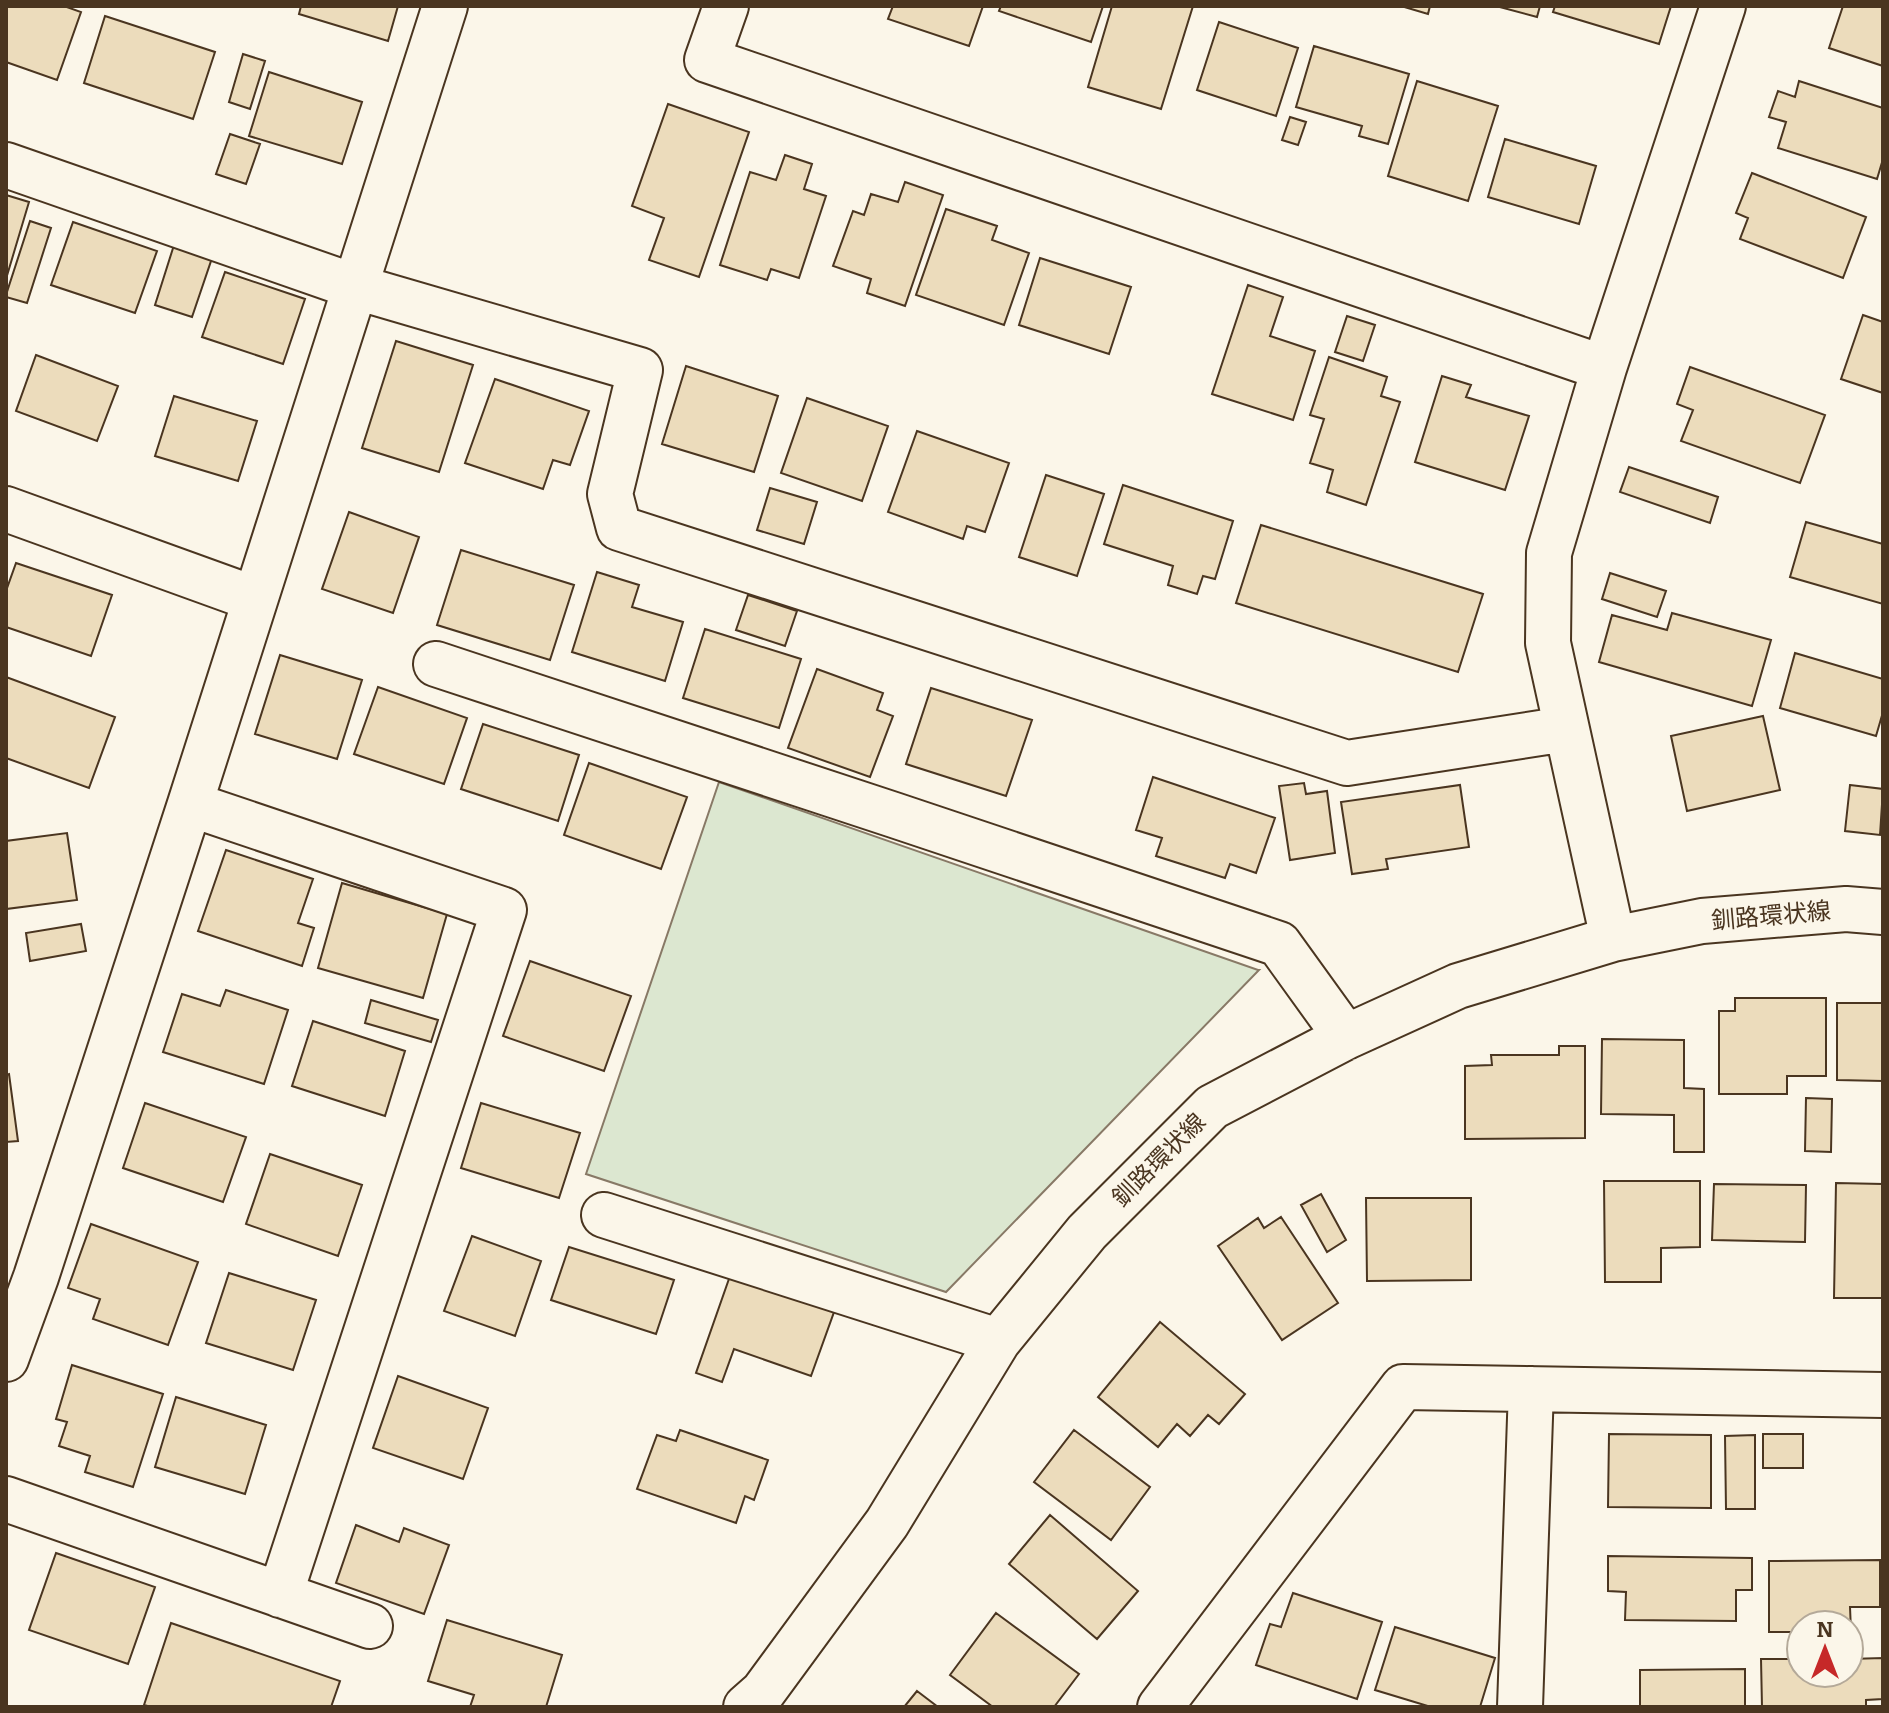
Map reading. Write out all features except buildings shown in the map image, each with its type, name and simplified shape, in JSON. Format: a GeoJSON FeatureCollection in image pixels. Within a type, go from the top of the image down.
{"type":"FeatureCollection","features":[{"type":"Feature","properties":{"kind":"street"},"geometry":{"type":"LineString","coordinates":[[6,1359],[21,1279],[190,804],[445,6]]}},
{"type":"Feature","properties":{"kind":"street"},"geometry":{"type":"LineString","coordinates":[[726,6],[707,60],[1604,368]]}},
{"type":"Feature","properties":{"kind":"street"},"geometry":{"type":"LineString","coordinates":[[1613,939],[1548,643],[1549,553],[1604,368],[1723,6]]}},
{"type":"Feature","properties":{"kind":"street"},"geometry":{"type":"LineString","coordinates":[[6,165],[356,287],[640,370],[610,494],[619,528],[1347,763],[1566,729]]}},
{"type":"Feature","properties":{"kind":"street"},"geometry":{"type":"LineString","coordinates":[[6,509],[255,599]]}},
{"type":"Feature","properties":{"kind":"street"},"geometry":{"type":"LineString","coordinates":[[436,664],[1279,944],[1346,1037]]}},
{"type":"Feature","properties":{"kind":"street"},"geometry":{"type":"LineString","coordinates":[[190,804],[504,910],[280,1595]]}},
{"type":"Feature","properties":{"kind":"street","name":"釧路環状線"},"geometry":{"type":"LineString","coordinates":[[746,1707],[763,1692],[887,1523],[998,1341],[1087,1232],[1212,1107],[1346,1037],[1458,986],[1613,939],[1702,921],[1846,909],[1883,912]]}},
{"type":"Feature","properties":{"kind":"street"},"geometry":{"type":"LineString","coordinates":[[604,1215],[998,1341]]}},
{"type":"Feature","properties":{"kind":"street"},"geometry":{"type":"LineString","coordinates":[[1160,1707],[1403,1387],[1883,1395]]}},
{"type":"Feature","properties":{"kind":"street"},"geometry":{"type":"LineString","coordinates":[[1520,1707],[1531,1389]]}},
{"type":"Feature","properties":{"kind":"street"},"geometry":{"type":"LineString","coordinates":[[6,1499],[370,1626]]}},
{"type":"Feature","properties":{"kind":"green space"},"geometry":{"type":"Polygon","coordinates":[[[719,782],[1259,970],[946,1292],[586,1174],[719,782]]]}}]}
